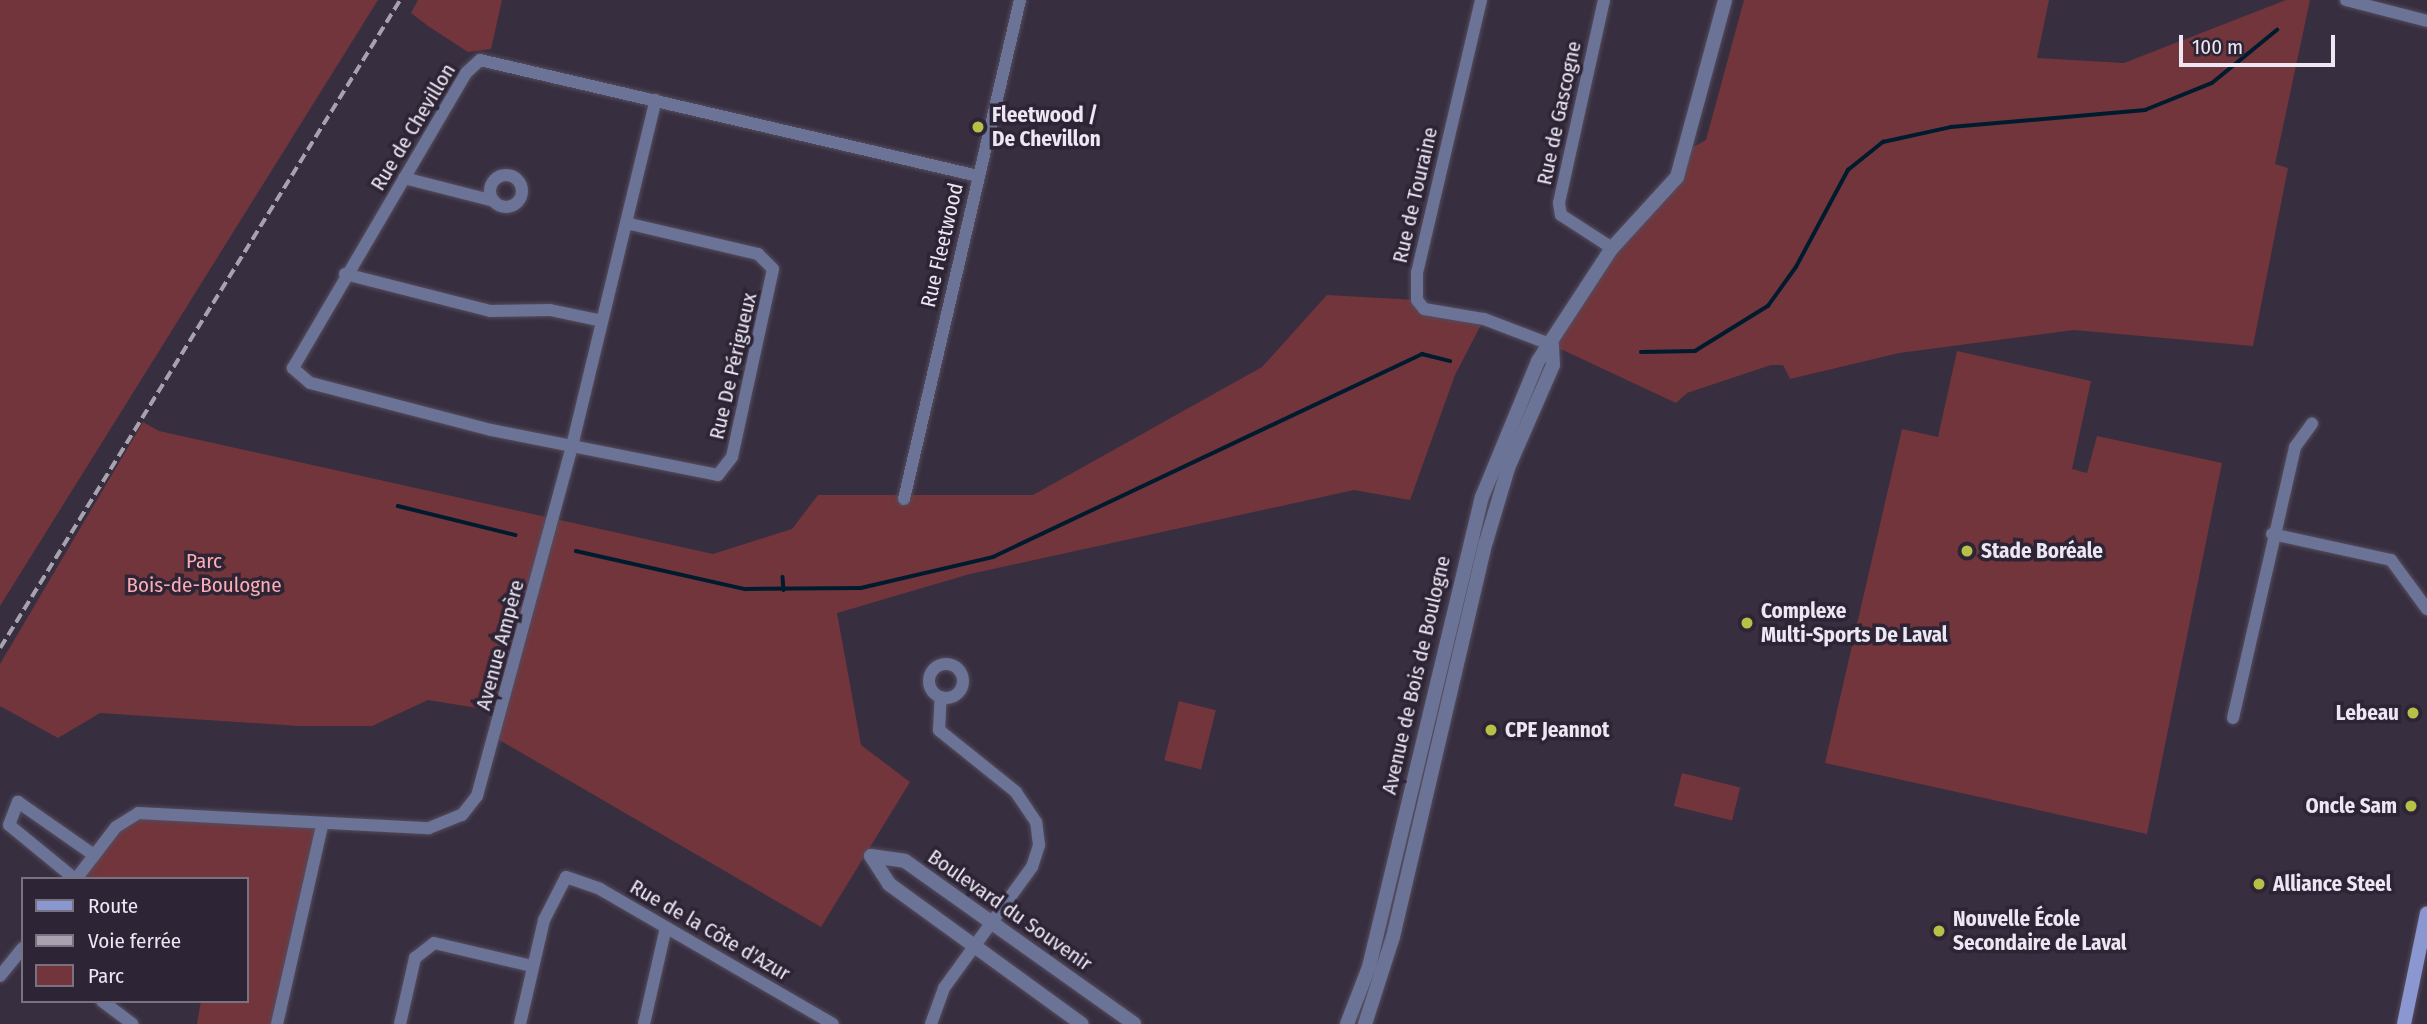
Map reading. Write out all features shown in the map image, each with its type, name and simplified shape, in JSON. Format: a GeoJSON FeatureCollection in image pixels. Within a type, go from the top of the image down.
{"type":"FeatureCollection","features":[{"type":"Feature","properties":{"kind":"main road"},"geometry":{"type":"LineString","coordinates":[[2404,1024],[2427,913]]}},
{"type":"Feature","properties":{"kind":"street","name":"Rue Fleetwood"},"geometry":{"type":"LineString","coordinates":[[904,499],[1020,0]]}},
{"type":"Feature","properties":{"kind":"street","name":"Rue de Touraine"},"geometry":{"type":"LineString","coordinates":[[1481,0],[1417,272],[1417,300],[1424,309],[1484,319],[1552,345]]}},
{"type":"Feature","properties":{"kind":"street","name":"Rue de Gascogne"},"geometry":{"type":"LineString","coordinates":[[1604,0],[1559,203],[1561,215],[1612,248]]}},
{"type":"Feature","properties":{"kind":"street","name":"Avenue de Bois de Boulogne"},"geometry":{"type":"LineString","coordinates":[[1347,1024],[1368,967],[1482,497],[1538,361],[1552,345],[1612,248],[1677,177],[1725,0]]}},
{"type":"Feature","properties":{"kind":"street"},"geometry":{"type":"LineString","coordinates":[[2346,0],[2427,21]]}},
{"type":"Feature","properties":{"kind":"street","name":"Rue de Chevillon"},"geometry":{"type":"LineString","coordinates":[[572,446],[298,377],[294,358],[466,73],[480,60],[978,176]]}},
{"type":"Feature","properties":{"kind":"street","name":"Avenue Ampère"},"geometry":{"type":"LineString","coordinates":[[78,877],[126,817],[138,813],[322,826],[429,828],[455,820],[477,796],[572,446],[656,100]]}},
{"type":"Feature","properties":{"kind":"street"},"geometry":{"type":"LineString","coordinates":[[404,178],[494,201]]}},
{"type":"Feature","properties":{"kind":"street","name":"Rue De Périgueux"},"geometry":{"type":"LineString","coordinates":[[572,446],[710,477],[725,471],[732,457],[773,270],[758,254],[626,223]]}},
{"type":"Feature","properties":{"kind":"street"},"geometry":{"type":"LineString","coordinates":[[345,274],[490,311],[550,310],[602,321]]}},
{"type":"Feature","properties":{"kind":"street","name":"Avenue de Bois de Boulogne"},"geometry":{"type":"LineString","coordinates":[[1365,1024],[1393,937],[1486,542],[1508,468],[1553,365],[1552,345]]}},
{"type":"Feature","properties":{"kind":"street"},"geometry":{"type":"LineString","coordinates":[[2233,718],[2272,534],[2295,447],[2312,424]]}},
{"type":"Feature","properties":{"kind":"street"},"geometry":{"type":"LineString","coordinates":[[2272,534],[2391,560],[2427,609]]}},
{"type":"Feature","properties":{"kind":"street"},"geometry":{"type":"LineString","coordinates":[[932,1024],[944,988],[1032,867],[1039,845],[1035,822],[1016,792],[945,739],[936,720],[941,697]]}},
{"type":"Feature","properties":{"kind":"street","name":"Avenue Ampère"},"geometry":{"type":"LineString","coordinates":[[74,877],[9,825],[18,802],[94,855]]}},
{"type":"Feature","properties":{"kind":"street"},"geometry":{"type":"LineString","coordinates":[[277,1024],[322,826]]}},
{"type":"Feature","properties":{"kind":"street","name":"Boulevard du Souvenir"},"geometry":{"type":"LineString","coordinates":[[1082,1024],[1064,1019],[974,944],[889,884],[871,856],[905,861],[1134,1024]]}},
{"type":"Feature","properties":{"kind":"street","name":"Rue de la Côte d'Azur"},"geometry":{"type":"LineString","coordinates":[[532,966],[544,920],[566,877],[581,878],[833,1024]]}},
{"type":"Feature","properties":{"kind":"street"},"geometry":{"type":"LineString","coordinates":[[644,1024],[666,927]]}},
{"type":"Feature","properties":{"kind":"street"},"geometry":{"type":"LineString","coordinates":[[400,1024],[415,958],[434,943],[532,966],[520,1024]]}},
{"type":"Feature","properties":{"kind":"street"},"geometry":{"type":"LineString","coordinates":[[0,976],[21,950]]}},
{"type":"Feature","properties":{"kind":"street"},"geometry":{"type":"LineString","coordinates":[[0,953],[11,961]]}},
{"type":"Feature","properties":{"kind":"street"},"geometry":{"type":"LineString","coordinates":[[105,1003],[132,1024]]}},
{"type":"Feature","properties":{"kind":"green space"},"geometry":{"type":"Polygon","coordinates":[[[0,0],[378,0],[0,606],[0,0]]]}},
{"type":"Feature","properties":{"kind":"green space"},"geometry":{"type":"Polygon","coordinates":[[[418,0],[502,0],[491,49],[468,52],[428,26],[411,13],[418,0]]]}},
{"type":"Feature","properties":{"kind":"green space"},"geometry":{"type":"Polygon","coordinates":[[[1744,0],[2049,0],[2037,58],[2124,63],[2286,0],[2310,0],[2275,164],[2288,168],[2253,346],[2074,330],[1899,353],[1790,379],[1783,365],[1771,365],[1687,393],[1676,403],[1552,345],[1688,150],[1706,140],[1744,0]]]}},
{"type":"Feature","properties":{"kind":"green space","name":"Parc Bois-de-Boulogne"},"geometry":{"type":"Polygon","coordinates":[[[1327,295],[1417,300],[1424,309],[1484,319],[1455,375],[1410,500],[1354,490],[970,574],[837,613],[861,745],[910,782],[821,927],[496,738],[502,712],[428,700],[372,726],[299,726],[100,713],[58,738],[0,706],[0,664],[143,422],[159,431],[713,554],[792,529],[818,495],[1033,495],[1262,367],[1327,295]]]}},
{"type":"Feature","properties":{"kind":"green space"},"geometry":{"type":"Polygon","coordinates":[[[1957,351],[2091,381],[2072,469],[2087,473],[2097,436],[2222,463],[2147,834],[1825,763],[1902,429],[1938,437],[1957,351]]]}},
{"type":"Feature","properties":{"kind":"green space"},"geometry":{"type":"Polygon","coordinates":[[[1179,701],[1216,710],[1201,769],[1164,760],[1179,701]]]}},
{"type":"Feature","properties":{"kind":"green space"},"geometry":{"type":"Polygon","coordinates":[[[1682,773],[1740,788],[1732,821],[1674,806],[1682,773]]]}},
{"type":"Feature","properties":{"kind":"green space"},"geometry":{"type":"Polygon","coordinates":[[[126,817],[322,826],[277,1024],[197,1024],[201,1003],[248,1003],[248,877],[78,877],[126,817]]]}},
{"type":"Feature","properties":{"kind":"waterway"},"geometry":{"type":"LineString","coordinates":[[1641,352],[1695,351],[1768,306],[1796,267],[1848,170],[1883,142],[1951,127],[2145,110],[2212,83],[2277,30]]}},
{"type":"Feature","properties":{"kind":"waterway"},"geometry":{"type":"LineString","coordinates":[[576,551],[745,589],[861,588],[993,557],[1422,354],[1450,361]]}},
{"type":"Feature","properties":{"kind":"waterway"},"geometry":{"type":"LineString","coordinates":[[398,506],[515,535]]}},
{"type":"Feature","properties":{"kind":"waterway"},"geometry":{"type":"LineString","coordinates":[[783,577],[784,590]]}},
{"type":"Feature","properties":{"kind":"railway"},"geometry":{"type":"LineString","coordinates":[[0,648],[400,0]]}},
{"type":"Feature","properties":{"kind":"place","name":"Fleetwood / De Chevillon"},"geometry":{"type":"Point","coordinates":[978,127]}},
{"type":"Feature","properties":{"kind":"place","name":"Stade Boréale"},"geometry":{"type":"Point","coordinates":[1967,551]}},
{"type":"Feature","properties":{"kind":"place","name":"Complexe Multi-Sports De Laval"},"geometry":{"type":"Point","coordinates":[1747,623]}},
{"type":"Feature","properties":{"kind":"place","name":"Lebeau"},"geometry":{"type":"Point","coordinates":[2413,713]}},
{"type":"Feature","properties":{"kind":"place","name":"CPE Jeannot"},"geometry":{"type":"Point","coordinates":[1491,730]}},
{"type":"Feature","properties":{"kind":"place","name":"Oncle Sam"},"geometry":{"type":"Point","coordinates":[2411,806]}},
{"type":"Feature","properties":{"kind":"place","name":"Alliance Steel"},"geometry":{"type":"Point","coordinates":[2259,884]}},
{"type":"Feature","properties":{"kind":"place","name":"Nouvelle École Secondaire de Laval"},"geometry":{"type":"Point","coordinates":[1939,931]}}]}
